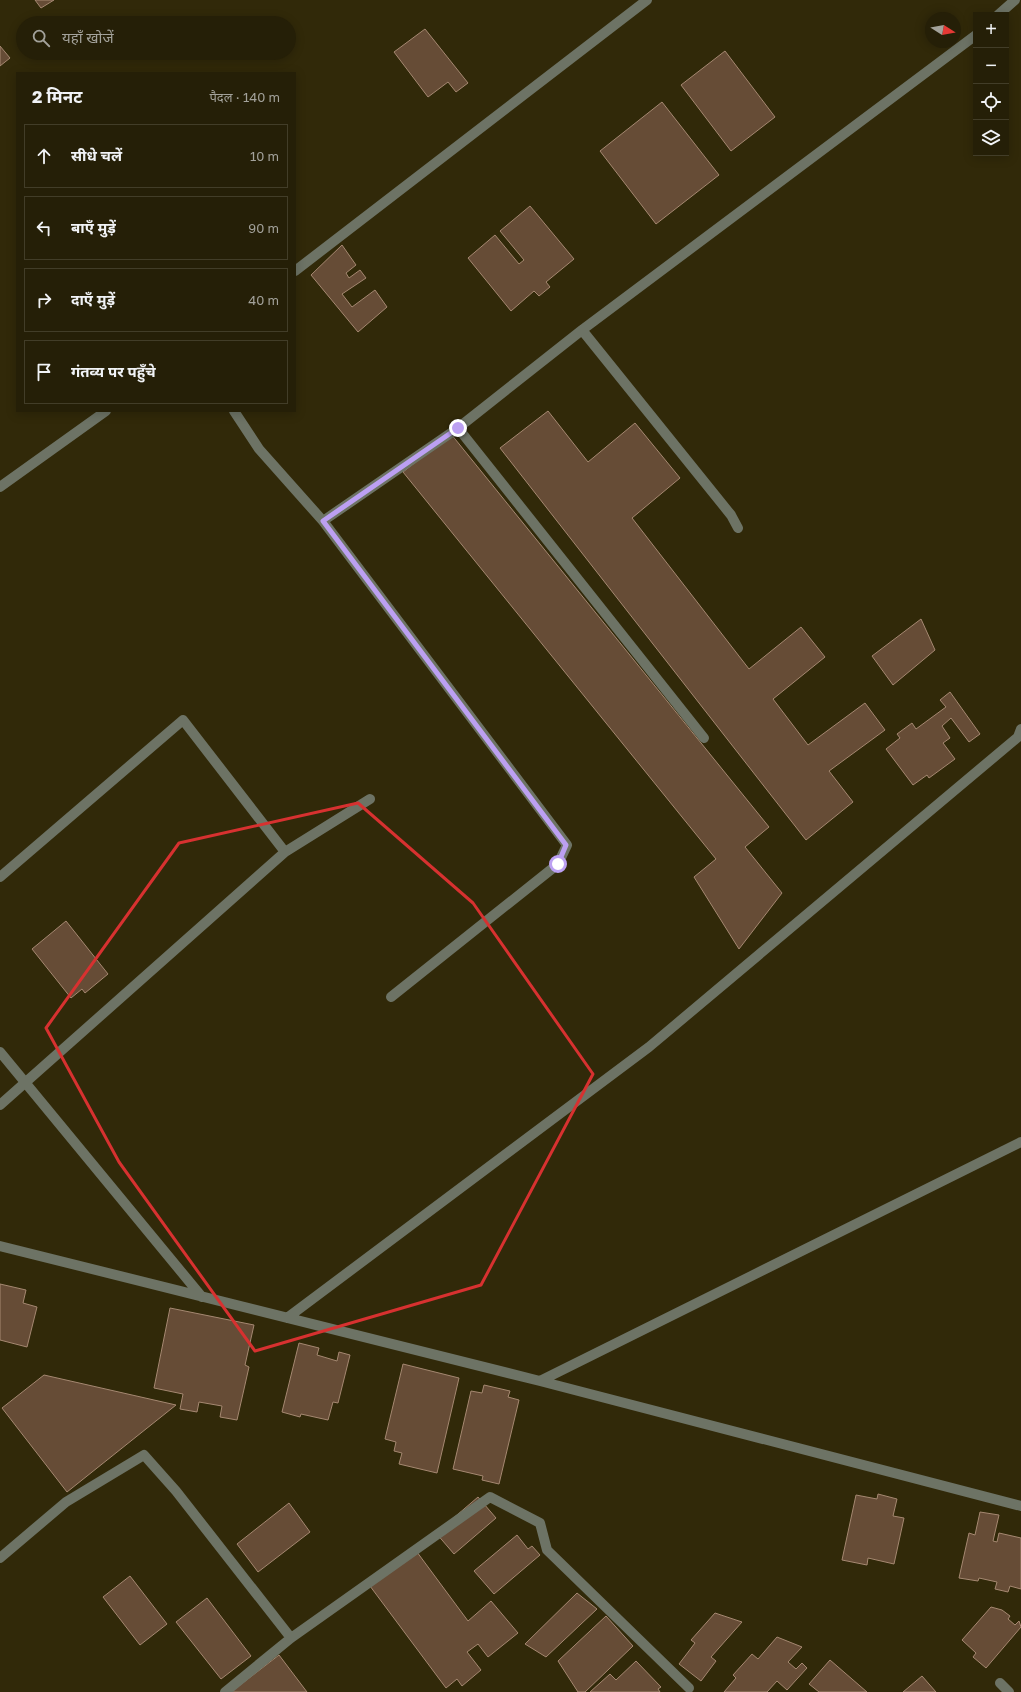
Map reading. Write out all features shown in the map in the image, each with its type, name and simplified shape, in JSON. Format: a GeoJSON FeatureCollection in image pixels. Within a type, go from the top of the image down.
{"type":"FeatureCollection","features":[{"type":"Feature","properties":{"kind":"street"},"geometry":{"type":"LineString","coordinates":[[296,270],[647,0]]}},
{"type":"Feature","properties":{"kind":"street"},"geometry":{"type":"LineString","coordinates":[[1001,12],[1015,0]]}},
{"type":"Feature","properties":{"kind":"street"},"geometry":{"type":"LineString","coordinates":[[323,521],[458,428],[582,330],[973,38]]}},
{"type":"Feature","properties":{"kind":"street"},"geometry":{"type":"LineString","coordinates":[[582,330],[732,515],[738,528]]}},
{"type":"Feature","properties":{"kind":"street"},"geometry":{"type":"LineString","coordinates":[[0,487],[105,412]]}},
{"type":"Feature","properties":{"kind":"street"},"geometry":{"type":"LineString","coordinates":[[235,412],[259,449],[323,521],[566,845],[558,864],[391,997]]}},
{"type":"Feature","properties":{"kind":"street"},"geometry":{"type":"LineString","coordinates":[[458,428],[704,738]]}},
{"type":"Feature","properties":{"kind":"street"},"geometry":{"type":"LineString","coordinates":[[0,877],[183,720],[285,852]]}},
{"type":"Feature","properties":{"kind":"street"},"geometry":{"type":"LineString","coordinates":[[287,1318],[649,1047],[1018,737],[1021,729]]}},
{"type":"Feature","properties":{"kind":"street"},"geometry":{"type":"LineString","coordinates":[[0,1106],[285,852],[370,799]]}},
{"type":"Feature","properties":{"kind":"street"},"geometry":{"type":"LineString","coordinates":[[0,1052],[202,1297]]}},
{"type":"Feature","properties":{"kind":"street"},"geometry":{"type":"LineString","coordinates":[[540,1381],[1021,1142]]}},
{"type":"Feature","properties":{"kind":"street"},"geometry":{"type":"LineString","coordinates":[[0,1246],[540,1381],[1021,1506]]}},
{"type":"Feature","properties":{"kind":"street"},"geometry":{"type":"LineString","coordinates":[[0,1558],[66,1502],[144,1455],[176,1491],[291,1638]]}},
{"type":"Feature","properties":{"kind":"street"},"geometry":{"type":"LineString","coordinates":[[225,1692],[291,1638],[490,1497],[540,1523],[547,1550],[689,1688]]}},
{"type":"Feature","properties":{"kind":"street"},"geometry":{"type":"LineString","coordinates":[[1000,1683],[1009,1692]]}},
{"type":"Feature","properties":{"kind":"highlighted area"},"geometry":{"type":"Polygon","coordinates":[[[358,803],[473,903],[593,1074],[481,1285],[255,1351],[119,1162],[46,1028],[179,843],[358,803]]]}},
{"type":"Feature","properties":{"kind":"building"},"geometry":{"type":"Polygon","coordinates":[[[35,0],[54,0],[41,8],[35,0]]]}},
{"type":"Feature","properties":{"kind":"building"},"geometry":{"type":"Polygon","coordinates":[[[425,29],[468,83],[456,92],[448,82],[428,97],[394,52],[425,29]]]}},
{"type":"Feature","properties":{"kind":"building"},"geometry":{"type":"Polygon","coordinates":[[[0,46],[10,58],[0,66],[0,46]]]}},
{"type":"Feature","properties":{"kind":"building"},"geometry":{"type":"Polygon","coordinates":[[[725,51],[775,117],[731,151],[681,85],[725,51]]]}},
{"type":"Feature","properties":{"kind":"building"},"geometry":{"type":"Polygon","coordinates":[[[662,102],[719,175],[656,224],[600,151],[662,102]]]}},
{"type":"Feature","properties":{"kind":"building"},"geometry":{"type":"Polygon","coordinates":[[[530,206],[574,259],[546,282],[550,287],[539,296],[534,291],[511,311],[468,258],[495,235],[519,264],[524,260],[500,231],[530,206]]]}},
{"type":"Feature","properties":{"kind":"building"},"geometry":{"type":"Polygon","coordinates":[[[342,245],[356,265],[346,273],[349,278],[360,270],[366,278],[342,294],[352,307],[375,290],[387,307],[358,332],[311,275],[342,245]]]}},
{"type":"Feature","properties":{"kind":"building"},"geometry":{"type":"Polygon","coordinates":[[[548,411],[588,462],[635,423],[680,478],[632,518],[749,669],[801,627],[825,657],[773,699],[808,745],[865,703],[885,730],[829,771],[853,802],[806,840],[500,448],[548,411]]]}},
{"type":"Feature","properties":{"kind":"building"},"geometry":{"type":"Polygon","coordinates":[[[451,434],[769,827],[745,847],[782,893],[739,949],[694,877],[716,859],[403,472],[451,434]]]}},
{"type":"Feature","properties":{"kind":"building"},"geometry":{"type":"Polygon","coordinates":[[[921,619],[935,650],[893,685],[872,656],[921,619]]]}},
{"type":"Feature","properties":{"kind":"building"},"geometry":{"type":"Polygon","coordinates":[[[950,692],[980,734],[969,742],[951,718],[942,726],[950,738],[943,743],[955,759],[929,778],[927,775],[913,785],[886,749],[900,738],[897,734],[912,723],[916,729],[946,707],[940,700],[950,692]]]}},
{"type":"Feature","properties":{"kind":"building"},"geometry":{"type":"Polygon","coordinates":[[[66,921],[108,974],[85,993],[82,989],[71,998],[32,949],[66,921]]]}},
{"type":"Feature","properties":{"kind":"building"},"geometry":{"type":"Polygon","coordinates":[[[0,1284],[26,1290],[23,1303],[37,1307],[27,1347],[0,1340],[0,1284]]]}},
{"type":"Feature","properties":{"kind":"building"},"geometry":{"type":"Polygon","coordinates":[[[170,1308],[254,1325],[245,1365],[249,1367],[237,1420],[220,1417],[222,1406],[199,1402],[197,1412],[180,1409],[183,1394],[154,1388],[170,1308]]]}},
{"type":"Feature","properties":{"kind":"building"},"geometry":{"type":"Polygon","coordinates":[[[299,1343],[319,1348],[317,1355],[337,1361],[339,1352],[350,1355],[338,1403],[333,1402],[328,1420],[301,1414],[300,1417],[282,1412],[299,1343]]]}},
{"type":"Feature","properties":{"kind":"building"},"geometry":{"type":"Polygon","coordinates":[[[403,1364],[459,1378],[437,1473],[399,1464],[402,1453],[394,1451],[396,1442],[385,1439],[403,1364]]]}},
{"type":"Feature","properties":{"kind":"building"},"geometry":{"type":"Polygon","coordinates":[[[44,1375],[176,1405],[67,1492],[2,1408],[44,1375]]]}},
{"type":"Feature","properties":{"kind":"building"},"geometry":{"type":"Polygon","coordinates":[[[484,1385],[510,1391],[508,1397],[519,1400],[499,1484],[482,1480],[483,1476],[453,1469],[471,1391],[482,1393],[484,1385]]]}},
{"type":"Feature","properties":{"kind":"building"},"geometry":{"type":"Polygon","coordinates":[[[878,1494],[897,1499],[893,1516],[904,1518],[894,1564],[868,1558],[867,1565],[842,1560],[856,1495],[877,1499],[878,1494]]]}},
{"type":"Feature","properties":{"kind":"building"},"geometry":{"type":"Polygon","coordinates":[[[478,1497],[496,1518],[454,1554],[436,1533],[478,1497]]]}},
{"type":"Feature","properties":{"kind":"building"},"geometry":{"type":"Polygon","coordinates":[[[289,1503],[310,1532],[258,1572],[237,1544],[289,1503]]]}},
{"type":"Feature","properties":{"kind":"building"},"geometry":{"type":"Polygon","coordinates":[[[980,1512],[999,1515],[993,1541],[997,1542],[999,1533],[1021,1538],[1021,1589],[1010,1586],[1008,1592],[995,1589],[997,1582],[979,1578],[978,1581],[959,1578],[969,1533],[975,1535],[980,1512]]]}},
{"type":"Feature","properties":{"kind":"building"},"geometry":{"type":"Polygon","coordinates":[[[517,1535],[528,1549],[532,1546],[540,1555],[494,1594],[474,1571],[517,1535]]]}},
{"type":"Feature","properties":{"kind":"building"},"geometry":{"type":"Polygon","coordinates":[[[414,1548],[468,1621],[491,1601],[518,1633],[488,1657],[478,1644],[467,1652],[481,1670],[462,1686],[457,1679],[446,1688],[367,1582],[414,1548]]]}},
{"type":"Feature","properties":{"kind":"building"},"geometry":{"type":"Polygon","coordinates":[[[130,1576],[167,1624],[140,1645],[103,1597],[130,1576]]]}},
{"type":"Feature","properties":{"kind":"building"},"geometry":{"type":"Polygon","coordinates":[[[577,1593],[597,1609],[546,1657],[525,1644],[577,1593]]]}},
{"type":"Feature","properties":{"kind":"building"},"geometry":{"type":"Polygon","coordinates":[[[207,1598],[251,1656],[221,1679],[176,1622],[207,1598]]]}},
{"type":"Feature","properties":{"kind":"building"},"geometry":{"type":"Polygon","coordinates":[[[991,1607],[1002,1610],[1010,1616],[1008,1619],[1015,1625],[1019,1621],[1021,1627],[986,1668],[973,1657],[976,1653],[962,1640],[991,1607]]]}},
{"type":"Feature","properties":{"kind":"building"},"geometry":{"type":"Polygon","coordinates":[[[715,1613],[742,1622],[711,1657],[716,1661],[701,1681],[679,1664],[695,1643],[691,1640],[715,1613]]]}},
{"type":"Feature","properties":{"kind":"building"},"geometry":{"type":"Polygon","coordinates":[[[606,1616],[633,1646],[585,1692],[578,1692],[558,1661],[606,1616]]]}},
{"type":"Feature","properties":{"kind":"building"},"geometry":{"type":"Polygon","coordinates":[[[777,1637],[802,1647],[788,1662],[796,1669],[802,1663],[807,1668],[787,1690],[777,1681],[767,1692],[724,1692],[736,1678],[733,1675],[752,1654],[758,1659],[777,1637]]]}},
{"type":"Feature","properties":{"kind":"building"},"geometry":{"type":"Polygon","coordinates":[[[279,1655],[307,1692],[231,1692],[279,1655]]]}},
{"type":"Feature","properties":{"kind":"building"},"geometry":{"type":"Polygon","coordinates":[[[830,1660],[867,1692],[819,1692],[809,1684],[830,1660]]]}},
{"type":"Feature","properties":{"kind":"building"},"geometry":{"type":"Polygon","coordinates":[[[636,1661],[661,1687],[658,1689],[660,1692],[590,1692],[610,1674],[616,1680],[636,1661]]]}},
{"type":"Feature","properties":{"kind":"building"},"geometry":{"type":"Polygon","coordinates":[[[922,1676],[936,1692],[903,1692],[922,1676]]]}},
{"type":"Feature","properties":{"kind":"route"},"geometry":{"type":"LineString","coordinates":[[458,428],[323,521],[566,845],[558,864]]}}]}
